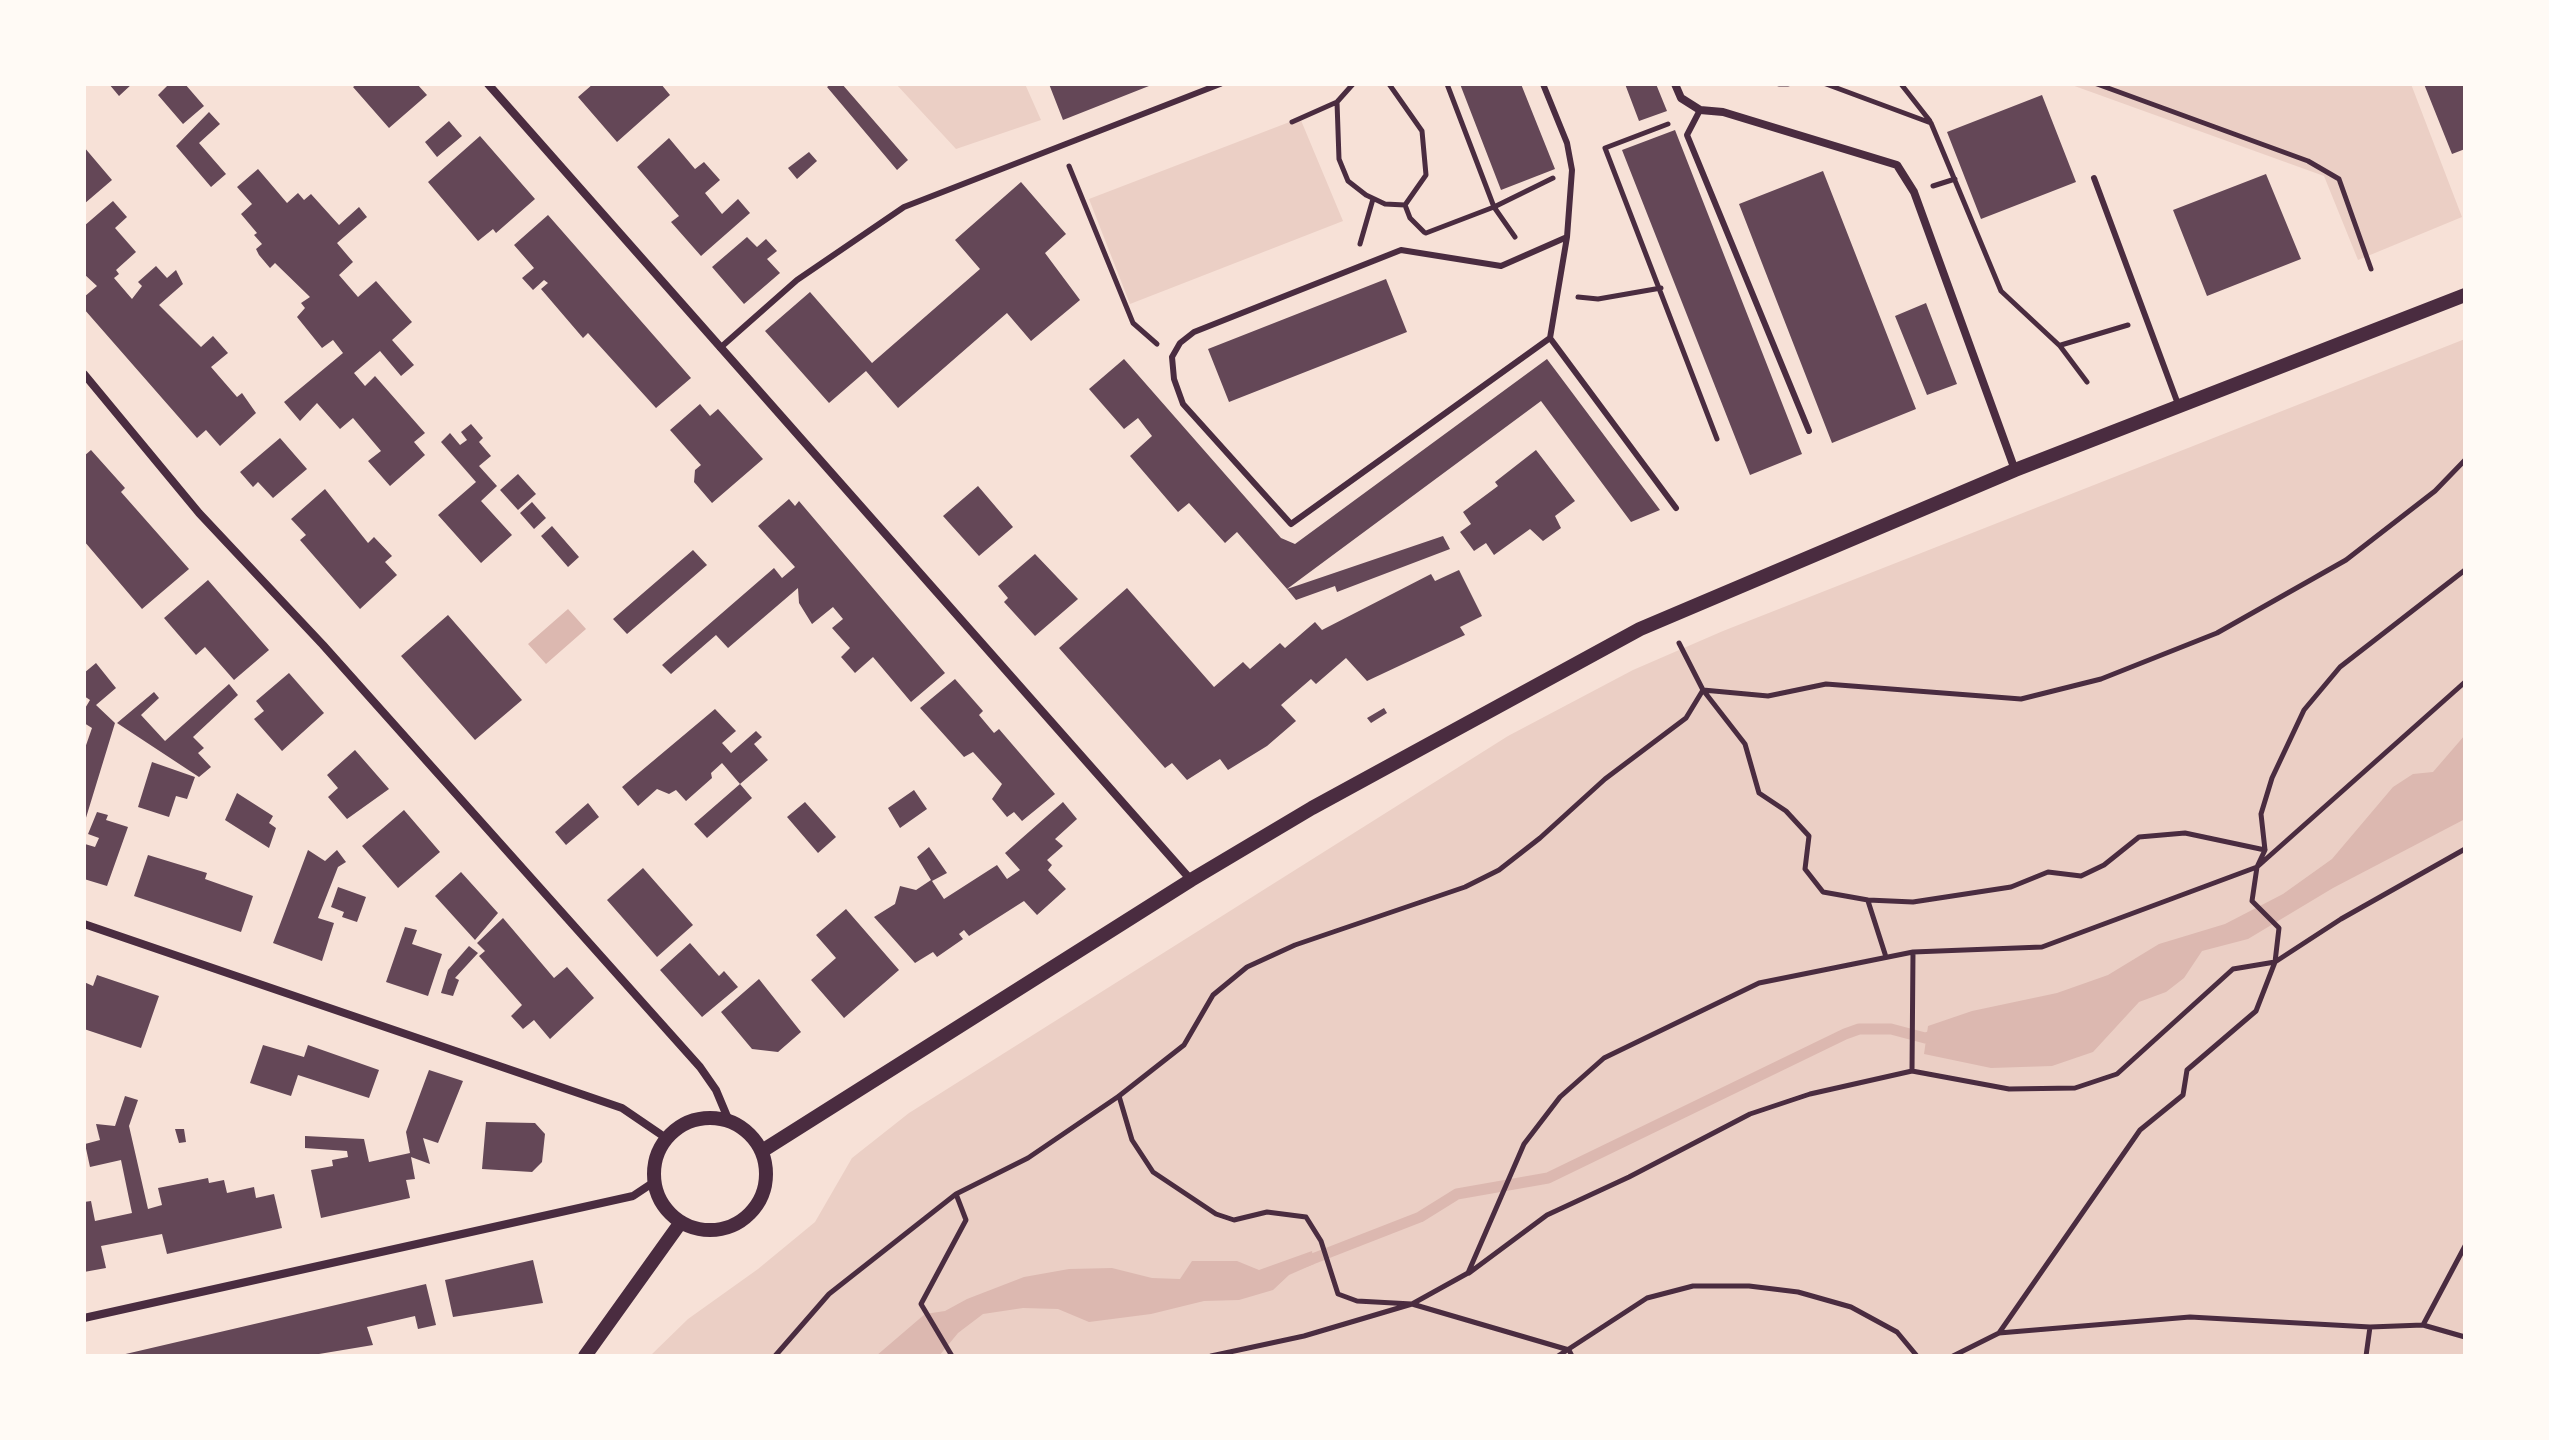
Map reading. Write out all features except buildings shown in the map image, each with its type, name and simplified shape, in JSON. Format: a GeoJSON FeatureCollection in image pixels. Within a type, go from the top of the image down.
{"type":"FeatureCollection","features":[{"type":"Feature","properties":{"kind":"street"},"geometry":{"type":"LineString","coordinates":[[488,84],[1191,880]]}},
{"type":"Feature","properties":{"kind":"street"},"geometry":{"type":"LineString","coordinates":[[1675,84],[1681,98],[1700,110],[1723,112],[1897,165],[1914,192],[2015,470]]}},
{"type":"Feature","properties":{"kind":"street"},"geometry":{"type":"LineString","coordinates":[[762,1151],[1191,880],[1312,808],[1640,629],[2178,404],[2465,295]]}},
{"type":"Feature","properties":{"kind":"street"},"geometry":{"type":"LineString","coordinates":[[84,374],[199,513],[323,645],[700,1067],[716,1090],[729,1121]]}},
{"type":"Feature","properties":{"kind":"street"},"geometry":{"type":"LineString","coordinates":[[84,924],[622,1108],[666,1138]]}},
{"type":"Feature","properties":{"kind":"street"},"geometry":{"type":"LineString","coordinates":[[712,1117],[729,1121],[743,1127],[762,1151],[766,1186],[748,1217],[715,1231],[681,1222],[659,1198],[654,1182],[658,1152],[666,1138],[694,1120],[712,1117]]}},
{"type":"Feature","properties":{"kind":"street"},"geometry":{"type":"LineString","coordinates":[[84,1318],[633,1196],[654,1182]]}},
{"type":"Feature","properties":{"kind":"street"},"geometry":{"type":"LineString","coordinates":[[585,1356],[681,1222]]}},
{"type":"Feature","properties":{"kind":"lane"},"geometry":{"type":"LineString","coordinates":[[720,348],[797,280],[904,207],[1220,84]]}},
{"type":"Feature","properties":{"kind":"lane"},"geometry":{"type":"LineString","coordinates":[[1543,84],[1567,143],[1572,170],[1567,237],[1550,338],[1291,524],[1183,404],[1174,379],[1172,357],[1180,343],[1194,332],[1401,250],[1501,266],[1567,237]]}},
{"type":"Feature","properties":{"kind":"lane"},"geometry":{"type":"LineString","coordinates":[[1700,110],[1687,135],[1809,431]]}},
{"type":"Feature","properties":{"kind":"lane"},"geometry":{"type":"LineString","coordinates":[[2094,178],[2178,404]]}},
{"type":"Feature","properties":{"kind":"lane"},"geometry":{"type":"LineString","coordinates":[[1550,338],[1676,508]]}},
{"type":"Feature","properties":{"kind":"path"},"geometry":{"type":"LineString","coordinates":[[1292,122],[1337,102],[1353,84]]}},
{"type":"Feature","properties":{"kind":"path"},"geometry":{"type":"LineString","coordinates":[[1389,84],[1422,131],[1426,175],[1405,205]]}},
{"type":"Feature","properties":{"kind":"path"},"geometry":{"type":"LineString","coordinates":[[1447,84],[1494,207],[1526,255]]}},
{"type":"Feature","properties":{"kind":"path"},"geometry":{"type":"LineString","coordinates":[[1779,84],[1788,84]]}},
{"type":"Feature","properties":{"kind":"path"},"geometry":{"type":"LineString","coordinates":[[1826,84],[1931,123]]}},
{"type":"Feature","properties":{"kind":"path"},"geometry":{"type":"LineString","coordinates":[[1901,84],[1931,123],[2001,291],[2060,346],[2087,382]]}},
{"type":"Feature","properties":{"kind":"path"},"geometry":{"type":"LineString","coordinates":[[2097,84],[2308,161],[2339,179],[2371,269]]}},
{"type":"Feature","properties":{"kind":"path"},"geometry":{"type":"LineString","coordinates":[[1337,102],[1339,159],[1348,181],[1373,199],[1405,205]]}},
{"type":"Feature","properties":{"kind":"path"},"geometry":{"type":"LineString","coordinates":[[1660,127],[1605,148],[1717,439]]}},
{"type":"Feature","properties":{"kind":"path"},"geometry":{"type":"LineString","coordinates":[[1061,146],[1133,323],[1172,357]]}},
{"type":"Feature","properties":{"kind":"path"},"geometry":{"type":"LineString","coordinates":[[1405,205],[1410,218],[1425,233],[1494,207],[1608,156]]}},
{"type":"Feature","properties":{"kind":"path"},"geometry":{"type":"LineString","coordinates":[[1352,269],[1373,199]]}},
{"type":"Feature","properties":{"kind":"path"},"geometry":{"type":"LineString","coordinates":[[1557,295],[1598,299],[1661,288]]}},
{"type":"Feature","properties":{"kind":"path"},"geometry":{"type":"LineString","coordinates":[[2060,346],[2148,318]]}},
{"type":"Feature","properties":{"kind":"path"},"geometry":{"type":"LineString","coordinates":[[1703,690],[1768,696],[1826,684],[2021,699],[2101,679],[2217,633],[2346,560],[2435,491],[2465,460]]}},
{"type":"Feature","properties":{"kind":"path"},"geometry":{"type":"LineString","coordinates":[[1999,1333],[2140,1130],[2183,1095],[2187,1070],[2256,1011],[2275,962],[2279,928],[2252,901],[2257,867],[2265,850],[2261,814],[2272,778],[2304,710],[2340,667],[2465,570]]}},
{"type":"Feature","properties":{"kind":"path"},"geometry":{"type":"LineString","coordinates":[[1679,643],[1703,690],[1745,744],[1759,793],[1786,811],[1809,836],[1805,869],[1823,892],[1868,900],[1913,902],[2011,887],[2048,872],[2081,876],[2104,865],[2139,837],[2185,833],[2265,850]]}},
{"type":"Feature","properties":{"kind":"path"},"geometry":{"type":"LineString","coordinates":[[1468,1273],[1516,1170],[1524,1144],[1544,1116],[1604,1058],[1759,983],[1913,952],[2042,947],[2257,867],[2465,682]]}},
{"type":"Feature","properties":{"kind":"path"},"geometry":{"type":"LineString","coordinates":[[775,1356],[829,1294],[956,1194],[1028,1158],[1119,1096],[1184,1045],[1213,995],[1247,967],[1295,945],[1465,887],[1499,870],[1540,838],[1605,779],[1686,718],[1703,690]]}},
{"type":"Feature","properties":{"kind":"path"},"geometry":{"type":"LineString","coordinates":[[1211,1356],[1304,1336],[1412,1304],[1468,1273],[1547,1215],[1629,1177],[1750,1114],[1810,1094],[1912,1071],[2009,1089],[2075,1088],[2117,1074],[2233,969],[2275,962],[2341,919],[2465,849]]}},
{"type":"Feature","properties":{"kind":"path"},"geometry":{"type":"LineString","coordinates":[[1868,900],[1886,957]]}},
{"type":"Feature","properties":{"kind":"path"},"geometry":{"type":"LineString","coordinates":[[1912,1071],[1913,952]]}},
{"type":"Feature","properties":{"kind":"path"},"geometry":{"type":"LineString","coordinates":[[1119,1096],[1132,1140],[1153,1172],[1216,1214],[1234,1220],[1267,1212],[1306,1217],[1321,1241],[1338,1294],[1357,1301],[1412,1304],[1570,1353]]}},
{"type":"Feature","properties":{"kind":"path"},"geometry":{"type":"LineString","coordinates":[[952,1356],[921,1304],[966,1220],[956,1194]]}},
{"type":"Feature","properties":{"kind":"path"},"geometry":{"type":"LineString","coordinates":[[2423,1325],[2465,1246]]}},
{"type":"Feature","properties":{"kind":"path"},"geometry":{"type":"LineString","coordinates":[[1558,1356],[1570,1353],[1647,1298],[1693,1286],[1749,1286],[1798,1292],[1851,1307],[1897,1332],[1917,1356]]}},
{"type":"Feature","properties":{"kind":"path"},"geometry":{"type":"LineString","coordinates":[[1953,1356],[1999,1333],[2190,1317],[2370,1327],[2423,1325],[2465,1337]]}},
{"type":"Feature","properties":{"kind":"path"},"geometry":{"type":"LineString","coordinates":[[2366,1356],[2370,1327]]}},
{"type":"Feature","properties":{"kind":"shaded area"},"geometry":{"type":"Polygon","coordinates":[[[896,84],[1025,84],[1041,120],[956,149],[896,84]]]}},
{"type":"Feature","properties":{"kind":"shaded area"},"geometry":{"type":"Polygon","coordinates":[[[2069,84],[2411,84],[2462,217],[2358,260],[2324,176],[2069,84]]]}},
{"type":"Feature","properties":{"kind":"shaded area"},"geometry":{"type":"Polygon","coordinates":[[[1300,118],[1343,221],[1130,304],[1089,199],[1300,118]]]}},
{"type":"Feature","properties":{"kind":"shaded area"},"geometry":{"type":"Polygon","coordinates":[[[2465,339],[2465,1356],[650,1356],[688,1319],[758,1269],[815,1222],[852,1158],[909,1113],[1508,736],[1633,670],[1723,631],[2465,339]]]}},
{"type":"Feature","properties":{"kind":"shaded area"},"geometry":{"type":"Polygon","coordinates":[[[568,609],[586,629],[546,664],[528,644],[568,609]]]}},
{"type":"Feature","properties":{"kind":"shaded area"},"geometry":{"type":"Polygon","coordinates":[[[2465,735],[2465,819],[2333,888],[2248,939],[2202,951],[2184,978],[2166,992],[2139,1002],[2093,1052],[2052,1066],[1991,1068],[1924,1054],[1928,1026],[1972,1011],[2057,993],[2108,975],[2159,944],[2225,924],[2283,894],[2332,859],[2393,787],[2413,774],[2433,772],[2465,735]]]}},
{"type":"Feature","properties":{"kind":"shaded area"},"geometry":{"type":"Polygon","coordinates":[[[1312,1251],[1314,1264],[1289,1275],[1273,1290],[1239,1300],[1204,1301],[1151,1314],[1089,1322],[1058,1309],[1023,1308],[983,1314],[958,1333],[939,1356],[876,1356],[925,1314],[945,1311],[1024,1277],[1069,1269],[1112,1268],[1152,1278],[1180,1279],[1192,1261],[1237,1261],[1259,1270],[1312,1251]]]}},
{"type":"Feature","properties":{"kind":"waterway"},"geometry":{"type":"LineString","coordinates":[[1302,1263],[1420,1217],[1457,1194],[1548,1178],[1845,1034],[1859,1029],[1891,1029],[1925,1038],[1936,1035]]}}]}
